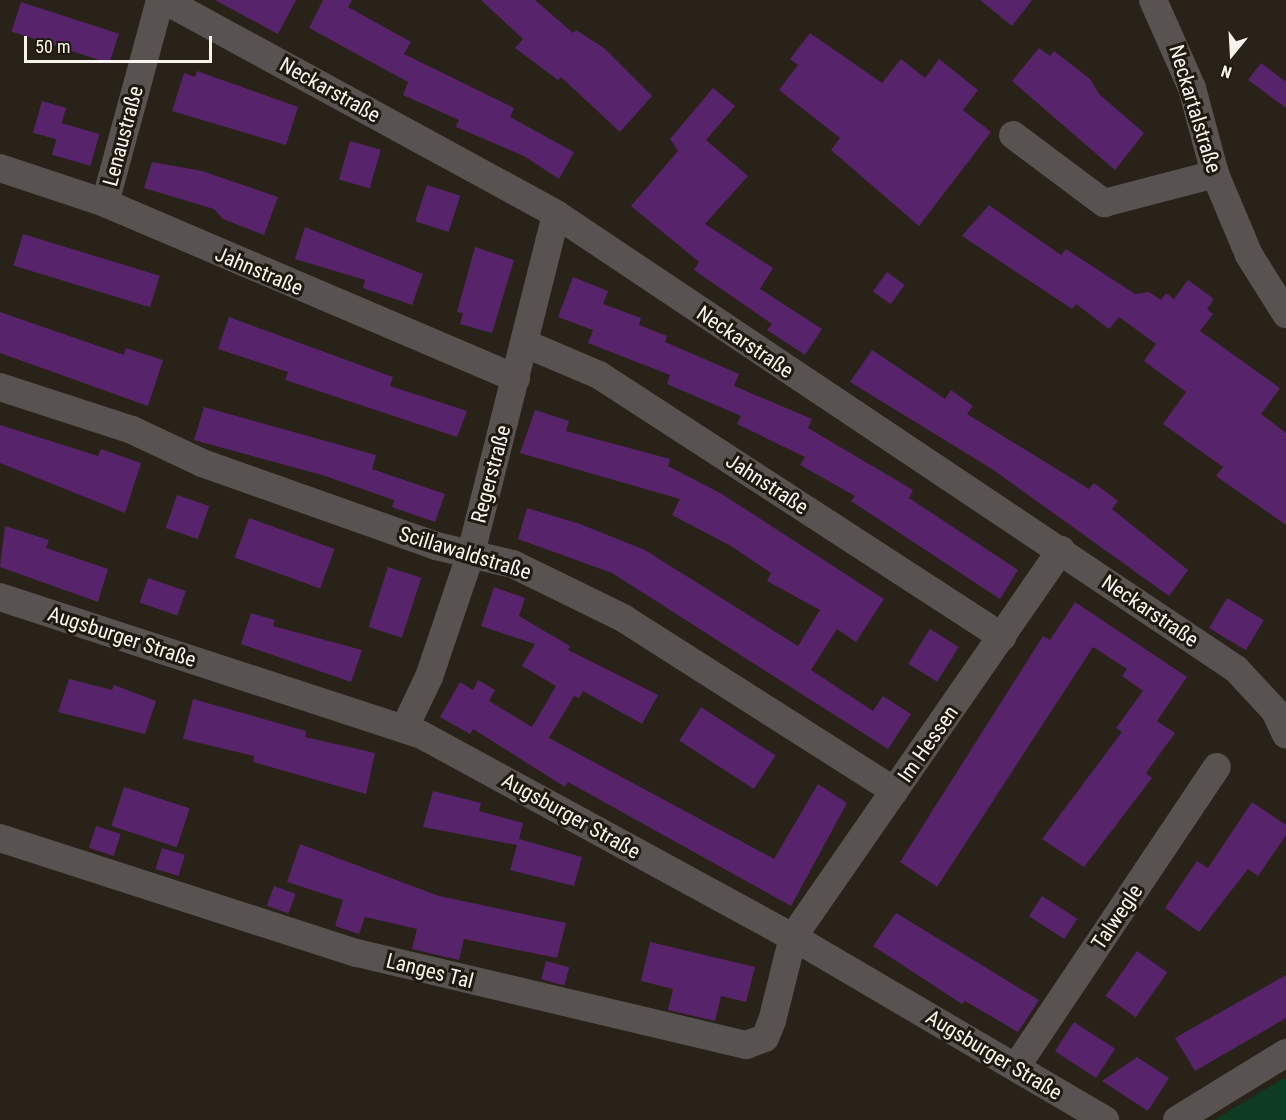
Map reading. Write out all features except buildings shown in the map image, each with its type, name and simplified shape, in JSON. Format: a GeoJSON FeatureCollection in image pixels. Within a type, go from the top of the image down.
{"type":"FeatureCollection","features":[{"type":"Feature","properties":{"kind":"street","name":"Lenaustraße"},"geometry":{"type":"LineString","coordinates":[[105,203],[162,0]]}},
{"type":"Feature","properties":{"kind":"street","name":"Neckarstraße"},"geometry":{"type":"LineString","coordinates":[[162,0],[556,214],[1236,669],[1275,711],[1286,735]]}},
{"type":"Feature","properties":{"kind":"street","name":"Neckartalstraße"},"geometry":{"type":"LineString","coordinates":[[1153,0],[1192,88],[1215,174],[1249,255],[1286,314]]}},
{"type":"Feature","properties":{"kind":"street"},"geometry":{"type":"LineString","coordinates":[[1013,135],[1104,203],[1215,174]]}},
{"type":"Feature","properties":{"kind":"street","name":"Jahnstraße"},"geometry":{"type":"LineString","coordinates":[[0,168],[105,203],[516,378]]}},
{"type":"Feature","properties":{"kind":"street","name":"Regerstraße"},"geometry":{"type":"LineString","coordinates":[[405,727],[429,677],[471,553],[526,344],[556,214]]}},
{"type":"Feature","properties":{"kind":"street","name":"Jahnstraße"},"geometry":{"type":"LineString","coordinates":[[526,344],[598,375],[1002,637]]}},
{"type":"Feature","properties":{"kind":"street","name":"Scillawaldstraße"},"geometry":{"type":"LineString","coordinates":[[0,387],[132,430],[269,487],[471,553],[513,564],[623,618],[895,791]]}},
{"type":"Feature","properties":{"kind":"street","name":"Im Hessen"},"geometry":{"type":"LineString","coordinates":[[793,937],[1061,550]]}},
{"type":"Feature","properties":{"kind":"street","name":"Augsburger Straße"},"geometry":{"type":"LineString","coordinates":[[0,597],[405,727],[793,937],[1105,1120]]}},
{"type":"Feature","properties":{"kind":"street","name":"Talwegle"},"geometry":{"type":"LineString","coordinates":[[1016,1067],[1218,767]]}},
{"type":"Feature","properties":{"kind":"street","name":"Langes Tal"},"geometry":{"type":"LineString","coordinates":[[0,838],[357,952],[746,1045],[765,1038],[772,1021],[793,937]]}},
{"type":"Feature","properties":{"kind":"street"},"geometry":{"type":"LineString","coordinates":[[1177,1120],[1286,1053]]}},
{"type":"Feature","properties":{"kind":"green space"},"geometry":{"type":"Polygon","coordinates":[[[1286,1077],[1286,1120],[1215,1120],[1227,1112],[1286,1077]]]}}]}
